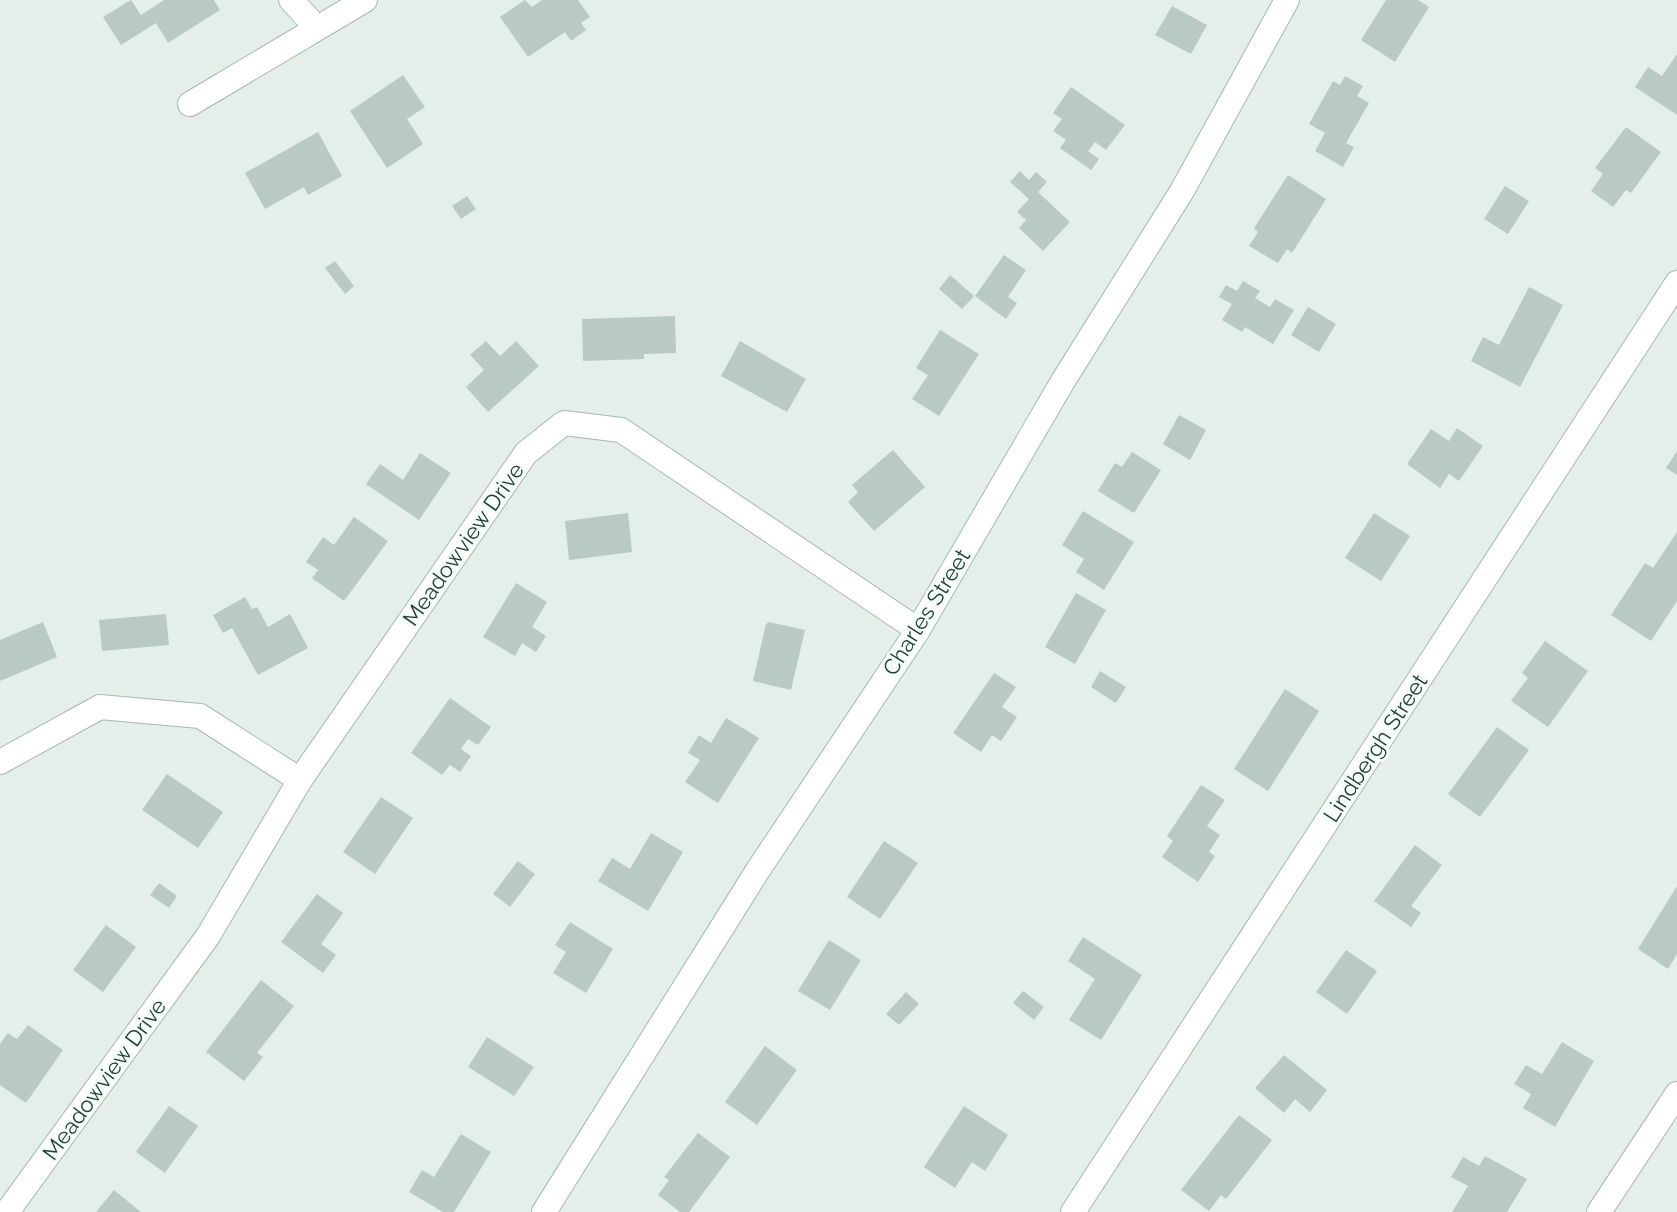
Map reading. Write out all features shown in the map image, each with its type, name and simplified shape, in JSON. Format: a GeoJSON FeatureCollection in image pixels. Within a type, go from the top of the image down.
{"type":"FeatureCollection","features":[{"type":"Feature","properties":{"kind":"street"},"geometry":{"type":"LineString","coordinates":[[291,0],[317,28]]}},
{"type":"Feature","properties":{"kind":"street"},"geometry":{"type":"LineString","coordinates":[[190,104],[365,0]]}},
{"type":"Feature","properties":{"kind":"street","name":"Charles Street"},"geometry":{"type":"LineString","coordinates":[[544,1212],[758,870],[918,630],[1063,381],[1182,191],[1287,0]]}},
{"type":"Feature","properties":{"kind":"street","name":"Lindbergh Street"},"geometry":{"type":"LineString","coordinates":[[1073,1212],[1677,283]]}},
{"type":"Feature","properties":{"kind":"street","name":"Meadowview Drive"},"geometry":{"type":"LineString","coordinates":[[7,1212],[208,936],[300,780],[526,453],[564,423],[621,430],[918,630]]}},
{"type":"Feature","properties":{"kind":"street"},"geometry":{"type":"LineString","coordinates":[[0,762],[100,707],[200,716],[300,780]]}},
{"type":"Feature","properties":{"kind":"street"},"geometry":{"type":"LineString","coordinates":[[1599,1212],[1677,1094]]}},
{"type":"Feature","properties":{"kind":"building"},"geometry":{"type":"Polygon","coordinates":[[[131,0],[141,15],[164,0],[214,0],[220,10],[168,43],[156,23],[121,45],[103,17],[131,0]]]}},
{"type":"Feature","properties":{"kind":"building"},"geometry":{"type":"Polygon","coordinates":[[[525,0],[532,7],[542,0],[578,0],[590,17],[581,23],[586,30],[571,41],[565,32],[528,57],[500,17],[525,0]]]}},
{"type":"Feature","properties":{"kind":"building"},"geometry":{"type":"Polygon","coordinates":[[[1386,0],[1418,0],[1429,7],[1395,62],[1361,40],[1386,0]]]}},
{"type":"Feature","properties":{"kind":"building"},"geometry":{"type":"Polygon","coordinates":[[[1172,6],[1207,25],[1191,54],[1155,35],[1172,6]]]}},
{"type":"Feature","properties":{"kind":"building"},"geometry":{"type":"Polygon","coordinates":[[[1677,54],[1677,115],[1635,87],[1648,67],[1662,76],[1677,54]]]}},
{"type":"Feature","properties":{"kind":"building"},"geometry":{"type":"Polygon","coordinates":[[[403,75],[425,107],[407,119],[423,144],[387,168],[350,111],[403,75]]]}},
{"type":"Feature","properties":{"kind":"building"},"geometry":{"type":"Polygon","coordinates":[[[1345,76],[1363,86],[1357,96],[1369,103],[1346,143],[1354,147],[1343,167],[1315,151],[1325,133],[1309,124],[1333,81],[1340,85],[1345,76]]]}},
{"type":"Feature","properties":{"kind":"building"},"geometry":{"type":"Polygon","coordinates":[[[1071,87],[1125,125],[1106,150],[1095,142],[1088,151],[1099,159],[1091,170],[1060,148],[1066,140],[1053,131],[1062,119],[1053,113],[1071,87]]]}},
{"type":"Feature","properties":{"kind":"building"},"geometry":{"type":"Polygon","coordinates":[[[1626,127],[1661,152],[1631,193],[1626,190],[1613,207],[1591,191],[1603,174],[1595,168],[1626,127]]]}},
{"type":"Feature","properties":{"kind":"building"},"geometry":{"type":"Polygon","coordinates":[[[318,132],[342,176],[308,195],[304,187],[265,209],[245,173],[318,132]]]}},
{"type":"Feature","properties":{"kind":"building"},"geometry":{"type":"Polygon","coordinates":[[[1020,171],[1029,180],[1036,172],[1047,182],[1038,192],[1070,222],[1043,251],[1019,228],[1026,220],[1017,212],[1029,199],[1010,182],[1020,171]]]}},
{"type":"Feature","properties":{"kind":"building"},"geometry":{"type":"Polygon","coordinates":[[[1288,175],[1326,199],[1292,253],[1287,249],[1278,263],[1249,246],[1258,232],[1254,228],[1288,175]]]}},
{"type":"Feature","properties":{"kind":"building"},"geometry":{"type":"Polygon","coordinates":[[[1505,186],[1529,201],[1508,234],[1484,219],[1505,186]]]}},
{"type":"Feature","properties":{"kind":"building"},"geometry":{"type":"Polygon","coordinates":[[[467,196],[476,209],[461,219],[452,206],[467,196]]]}},
{"type":"Feature","properties":{"kind":"building"},"geometry":{"type":"Polygon","coordinates":[[[1004,255],[1026,270],[1008,297],[1017,303],[1006,319],[975,296],[1004,255]]]}},
{"type":"Feature","properties":{"kind":"building"},"geometry":{"type":"Polygon","coordinates":[[[335,261],[354,286],[345,294],[325,268],[335,261]]]}},
{"type":"Feature","properties":{"kind":"building"},"geometry":{"type":"Polygon","coordinates":[[[950,275],[974,296],[962,309],[939,289],[950,275]]]}},
{"type":"Feature","properties":{"kind":"building"},"geometry":{"type":"Polygon","coordinates":[[[1243,281],[1260,291],[1255,298],[1270,307],[1275,299],[1294,310],[1273,344],[1245,327],[1242,332],[1222,320],[1232,304],[1219,297],[1226,285],[1237,291],[1243,281]]]}},
{"type":"Feature","properties":{"kind":"building"},"geometry":{"type":"Polygon","coordinates":[[[1529,287],[1563,305],[1520,387],[1471,361],[1483,337],[1499,345],[1529,287]]]}},
{"type":"Feature","properties":{"kind":"building"},"geometry":{"type":"Polygon","coordinates":[[[1308,307],[1336,324],[1319,352],[1291,335],[1308,307]]]}},
{"type":"Feature","properties":{"kind":"building"},"geometry":{"type":"Polygon","coordinates":[[[675,316],[676,353],[644,354],[644,359],[583,361],[582,319],[675,316]]]}},
{"type":"Feature","properties":{"kind":"building"},"geometry":{"type":"Polygon","coordinates":[[[940,330],[979,354],[939,416],[912,399],[928,375],[916,368],[940,330]]]}},
{"type":"Feature","properties":{"kind":"building"},"geometry":{"type":"Polygon","coordinates":[[[486,341],[500,356],[516,341],[539,366],[488,412],[466,387],[484,370],[470,355],[486,341]]]}},
{"type":"Feature","properties":{"kind":"building"},"geometry":{"type":"Polygon","coordinates":[[[740,341],[806,379],[787,412],[721,376],[740,341]]]}},
{"type":"Feature","properties":{"kind":"building"},"geometry":{"type":"Polygon","coordinates":[[[1179,415],[1206,430],[1190,460],[1163,444],[1179,415]]]}},
{"type":"Feature","properties":{"kind":"building"},"geometry":{"type":"Polygon","coordinates":[[[1457,428],[1483,446],[1459,481],[1449,474],[1440,488],[1407,464],[1431,429],[1449,441],[1457,428]]]}},
{"type":"Feature","properties":{"kind":"building"},"geometry":{"type":"Polygon","coordinates":[[[893,450],[925,487],[874,531],[848,502],[858,492],[852,485],[893,450]]]}},
{"type":"Feature","properties":{"kind":"building"},"geometry":{"type":"Polygon","coordinates":[[[1677,451],[1677,475],[1666,468],[1677,451]]]}},
{"type":"Feature","properties":{"kind":"building"},"geometry":{"type":"Polygon","coordinates":[[[1132,452],[1161,470],[1134,513],[1098,491],[1115,463],[1122,467],[1132,452]]]}},
{"type":"Feature","properties":{"kind":"building"},"geometry":{"type":"Polygon","coordinates":[[[420,453],[451,473],[419,520],[366,484],[380,464],[403,480],[420,453]]]}},
{"type":"Feature","properties":{"kind":"building"},"geometry":{"type":"Polygon","coordinates":[[[1083,511],[1134,542],[1104,590],[1076,572],[1084,559],[1062,545],[1083,511]]]}},
{"type":"Feature","properties":{"kind":"building"},"geometry":{"type":"Polygon","coordinates":[[[628,513],[632,552],[569,560],[565,521],[628,513]]]}},
{"type":"Feature","properties":{"kind":"building"},"geometry":{"type":"Polygon","coordinates":[[[1374,513],[1410,536],[1381,581],[1345,558],[1374,513]]]}},
{"type":"Feature","properties":{"kind":"building"},"geometry":{"type":"Polygon","coordinates":[[[354,517],[388,541],[344,601],[312,578],[318,570],[306,562],[323,537],[334,545],[354,517]]]}},
{"type":"Feature","properties":{"kind":"building"},"geometry":{"type":"Polygon","coordinates":[[[1677,532],[1677,601],[1651,641],[1611,615],[1645,563],[1653,568],[1677,532]]]}},
{"type":"Feature","properties":{"kind":"building"},"geometry":{"type":"Polygon","coordinates":[[[516,583],[547,602],[532,627],[546,636],[536,652],[522,643],[515,656],[483,637],[516,583]]]}},
{"type":"Feature","properties":{"kind":"building"},"geometry":{"type":"Polygon","coordinates":[[[1076,593],[1106,610],[1075,664],[1045,647],[1076,593]]]}},
{"type":"Feature","properties":{"kind":"building"},"geometry":{"type":"Polygon","coordinates":[[[245,597],[252,609],[257,607],[268,627],[290,614],[308,648],[258,675],[232,628],[223,633],[213,615],[245,597]]]}},
{"type":"Feature","properties":{"kind":"building"},"geometry":{"type":"Polygon","coordinates":[[[166,614],[169,645],[102,651],[99,620],[166,614]]]}},
{"type":"Feature","properties":{"kind":"building"},"geometry":{"type":"Polygon","coordinates":[[[43,622],[57,657],[0,681],[0,640],[43,622]]]}},
{"type":"Feature","properties":{"kind":"building"},"geometry":{"type":"Polygon","coordinates":[[[769,622],[805,630],[791,690],[753,681],[769,622]]]}},
{"type":"Feature","properties":{"kind":"building"},"geometry":{"type":"Polygon","coordinates":[[[1545,641],[1588,671],[1548,727],[1511,701],[1528,678],[1522,673],[1545,641]]]}},
{"type":"Feature","properties":{"kind":"building"},"geometry":{"type":"Polygon","coordinates":[[[1100,671],[1126,687],[1116,703],[1091,687],[1100,671]]]}},
{"type":"Feature","properties":{"kind":"building"},"geometry":{"type":"Polygon","coordinates":[[[994,673],[1016,687],[1002,707],[1017,717],[1001,741],[992,735],[981,752],[953,733],[994,673]]]}},
{"type":"Feature","properties":{"kind":"building"},"geometry":{"type":"Polygon","coordinates":[[[1285,689],[1319,711],[1268,791],[1234,769],[1285,689]]]}},
{"type":"Feature","properties":{"kind":"building"},"geometry":{"type":"Polygon","coordinates":[[[450,698],[491,727],[478,745],[468,739],[461,749],[471,756],[460,772],[450,765],[442,775],[411,753],[450,698]]]}},
{"type":"Feature","properties":{"kind":"building"},"geometry":{"type":"Polygon","coordinates":[[[726,718],[759,738],[718,803],[685,782],[700,760],[688,753],[699,735],[711,743],[726,718]]]}},
{"type":"Feature","properties":{"kind":"building"},"geometry":{"type":"Polygon","coordinates":[[[1497,727],[1529,750],[1480,817],[1448,794],[1497,727]]]}},
{"type":"Feature","properties":{"kind":"building"},"geometry":{"type":"Polygon","coordinates":[[[167,774],[223,812],[198,848],[142,810],[167,774]]]}},
{"type":"Feature","properties":{"kind":"building"},"geometry":{"type":"Polygon","coordinates":[[[1201,785],[1225,800],[1207,826],[1220,835],[1209,852],[1215,856],[1198,882],[1162,857],[1173,841],[1167,836],[1201,785]]]}},
{"type":"Feature","properties":{"kind":"building"},"geometry":{"type":"Polygon","coordinates":[[[381,797],[413,818],[375,874],[343,852],[381,797]]]}},
{"type":"Feature","properties":{"kind":"building"},"geometry":{"type":"Polygon","coordinates":[[[651,833],[683,852],[648,911],[598,881],[612,858],[630,869],[651,833]]]}},
{"type":"Feature","properties":{"kind":"building"},"geometry":{"type":"Polygon","coordinates":[[[884,841],[918,863],[880,919],[847,897],[884,841]]]}},
{"type":"Feature","properties":{"kind":"building"},"geometry":{"type":"Polygon","coordinates":[[[1415,845],[1442,865],[1411,906],[1421,913],[1411,927],[1374,901],[1415,845]]]}},
{"type":"Feature","properties":{"kind":"building"},"geometry":{"type":"Polygon","coordinates":[[[518,861],[535,874],[510,907],[493,894],[518,861]]]}},
{"type":"Feature","properties":{"kind":"building"},"geometry":{"type":"Polygon","coordinates":[[[159,883],[177,896],[169,908],[150,895],[159,883]]]}},
{"type":"Feature","properties":{"kind":"building"},"geometry":{"type":"Polygon","coordinates":[[[1677,886],[1677,954],[1668,969],[1638,949],[1677,886]]]}},
{"type":"Feature","properties":{"kind":"building"},"geometry":{"type":"Polygon","coordinates":[[[317,894],[343,913],[321,944],[336,955],[323,973],[281,942],[317,894]]]}},
{"type":"Feature","properties":{"kind":"building"},"geometry":{"type":"Polygon","coordinates":[[[570,922],[613,949],[586,993],[553,973],[566,952],[555,945],[570,922]]]}},
{"type":"Feature","properties":{"kind":"building"},"geometry":{"type":"Polygon","coordinates":[[[106,925],[136,947],[103,992],[73,970],[106,925]]]}},
{"type":"Feature","properties":{"kind":"building"},"geometry":{"type":"Polygon","coordinates":[[[1083,937],[1142,975],[1101,1040],[1069,1020],[1095,979],[1068,961],[1083,937]]]}},
{"type":"Feature","properties":{"kind":"building"},"geometry":{"type":"Polygon","coordinates":[[[829,940],[861,960],[830,1010],[798,991],[829,940]]]}},
{"type":"Feature","properties":{"kind":"building"},"geometry":{"type":"Polygon","coordinates":[[[1346,950],[1377,971],[1347,1014],[1316,992],[1346,950]]]}},
{"type":"Feature","properties":{"kind":"building"},"geometry":{"type":"Polygon","coordinates":[[[261,980],[294,1006],[257,1053],[263,1057],[244,1081],[206,1052],[261,980]]]}},
{"type":"Feature","properties":{"kind":"building"},"geometry":{"type":"Polygon","coordinates":[[[1023,991],[1044,1007],[1034,1020],[1013,1003],[1023,991]]]}},
{"type":"Feature","properties":{"kind":"building"},"geometry":{"type":"Polygon","coordinates":[[[906,992],[919,1004],[899,1025],[886,1014],[906,992]]]}},
{"type":"Feature","properties":{"kind":"building"},"geometry":{"type":"Polygon","coordinates":[[[28,1025],[63,1050],[26,1103],[0,1085],[0,1044],[8,1033],[17,1039],[28,1025]]]}},
{"type":"Feature","properties":{"kind":"building"},"geometry":{"type":"Polygon","coordinates":[[[487,1037],[534,1067],[514,1096],[468,1067],[487,1037]]]}},
{"type":"Feature","properties":{"kind":"building"},"geometry":{"type":"Polygon","coordinates":[[[1562,1042],[1594,1061],[1555,1127],[1523,1108],[1531,1094],[1514,1084],[1526,1065],[1542,1074],[1562,1042]]]}},
{"type":"Feature","properties":{"kind":"building"},"geometry":{"type":"Polygon","coordinates":[[[765,1046],[797,1070],[757,1125],[725,1102],[765,1046]]]}},
{"type":"Feature","properties":{"kind":"building"},"geometry":{"type":"Polygon","coordinates":[[[1284,1055],[1327,1090],[1310,1112],[1295,1099],[1284,1113],[1255,1088],[1284,1055]]]}},
{"type":"Feature","properties":{"kind":"building"},"geometry":{"type":"Polygon","coordinates":[[[169,1106],[198,1126],[165,1173],[136,1152],[169,1106]]]}},
{"type":"Feature","properties":{"kind":"building"},"geometry":{"type":"Polygon","coordinates":[[[964,1106],[1008,1135],[985,1171],[972,1162],[955,1188],[924,1167],[964,1106]]]}},
{"type":"Feature","properties":{"kind":"building"},"geometry":{"type":"Polygon","coordinates":[[[1239,1115],[1272,1140],[1226,1199],[1221,1195],[1209,1211],[1181,1190],[1239,1115]]]}},
{"type":"Feature","properties":{"kind":"building"},"geometry":{"type":"Polygon","coordinates":[[[698,1133],[730,1157],[689,1212],[680,1212],[658,1195],[669,1180],[664,1177],[698,1133]]]}},
{"type":"Feature","properties":{"kind":"building"},"geometry":{"type":"Polygon","coordinates":[[[461,1134],[491,1152],[454,1212],[443,1212],[409,1192],[422,1170],[434,1177],[461,1134]]]}},
{"type":"Feature","properties":{"kind":"building"},"geometry":{"type":"Polygon","coordinates":[[[1485,1156],[1527,1179],[1507,1212],[1452,1212],[1468,1186],[1451,1177],[1463,1157],[1479,1166],[1485,1156]]]}},
{"type":"Feature","properties":{"kind":"building"},"geometry":{"type":"Polygon","coordinates":[[[114,1190],[141,1212],[96,1212],[114,1190]]]}}]}
